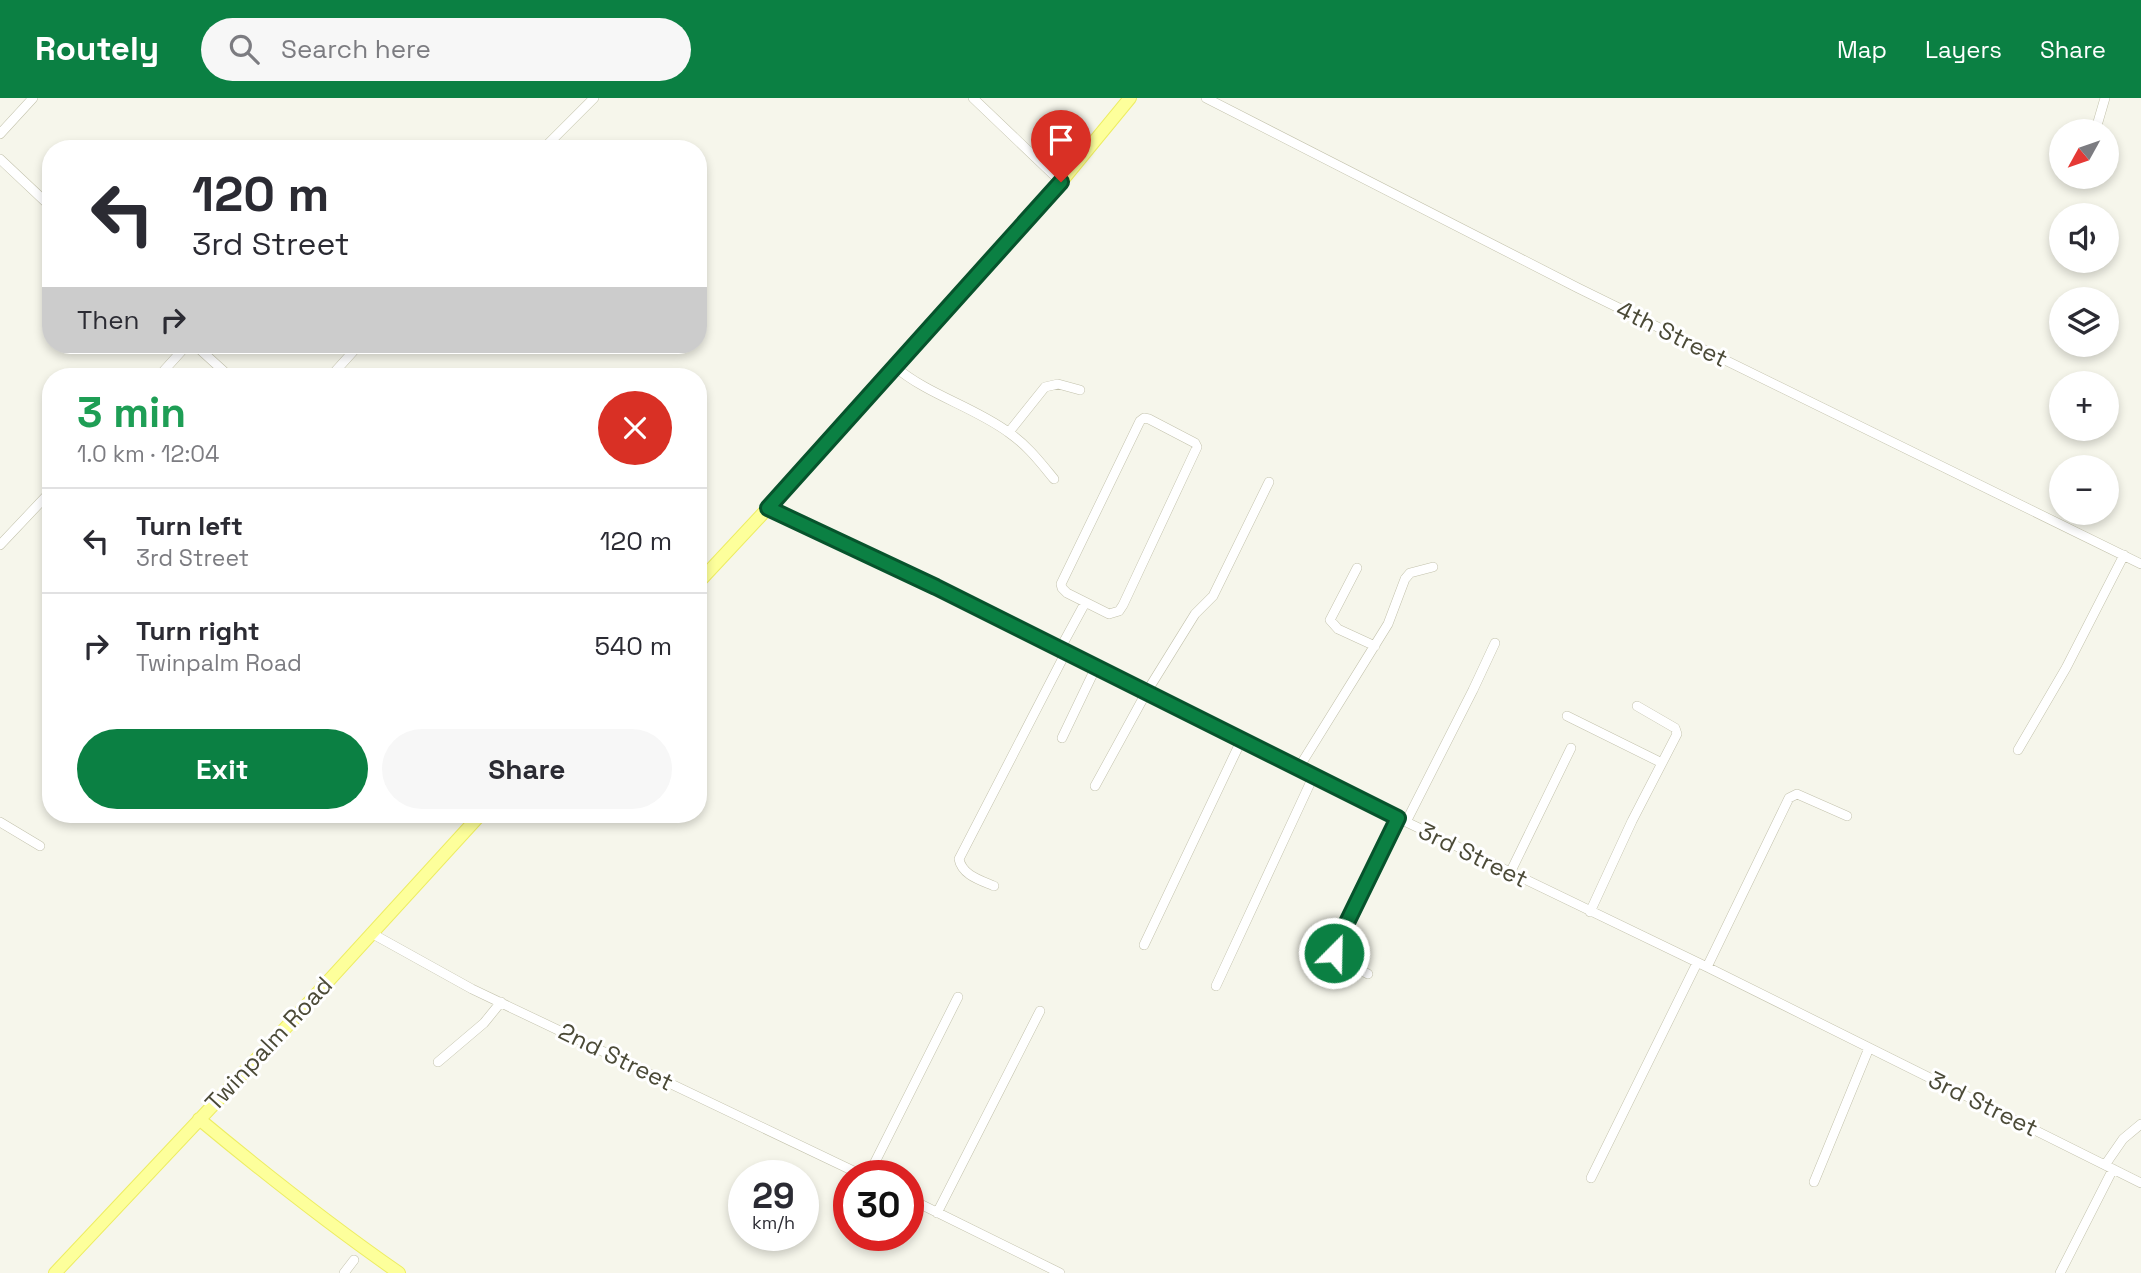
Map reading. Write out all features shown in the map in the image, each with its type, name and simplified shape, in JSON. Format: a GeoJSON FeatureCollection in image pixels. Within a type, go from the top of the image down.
{"type":"FeatureCollection","features":[{"type":"Feature","properties":{"kind":"main road"},"geometry":{"type":"LineString","coordinates":[[707,573],[1061,182],[1130,98]]}},
{"type":"Feature","properties":{"kind":"main road","name":"Twinpalm Road"},"geometry":{"type":"LineString","coordinates":[[55,1273],[473,823]]}},
{"type":"Feature","properties":{"kind":"main road"},"geometry":{"type":"LineString","coordinates":[[199,1119],[331,1224],[399,1273]]}},
{"type":"Feature","properties":{"kind":"street"},"geometry":{"type":"LineString","coordinates":[[0,134],[33,98]]}},
{"type":"Feature","properties":{"kind":"street"},"geometry":{"type":"LineString","coordinates":[[552,140],[594,98]]}},
{"type":"Feature","properties":{"kind":"street"},"geometry":{"type":"LineString","coordinates":[[974,98],[1061,182]]}},
{"type":"Feature","properties":{"kind":"street","name":"4th Street"},"geometry":{"type":"LineString","coordinates":[[1206,98],[1578,288],[2141,564]]}},
{"type":"Feature","properties":{"kind":"street"},"geometry":{"type":"LineString","coordinates":[[2099,119],[2105,98]]}},
{"type":"Feature","properties":{"kind":"street"},"geometry":{"type":"LineString","coordinates":[[0,159],[42,199]]}},
{"type":"Feature","properties":{"kind":"street"},"geometry":{"type":"LineString","coordinates":[[166,368],[179,354]]}},
{"type":"Feature","properties":{"kind":"street"},"geometry":{"type":"LineString","coordinates":[[205,354],[220,368]]}},
{"type":"Feature","properties":{"kind":"street"},"geometry":{"type":"LineString","coordinates":[[338,368],[351,354]]}},
{"type":"Feature","properties":{"kind":"street"},"geometry":{"type":"LineString","coordinates":[[894,366],[910,380],[1009,432],[1028,447],[1054,479]]}},
{"type":"Feature","properties":{"kind":"street"},"geometry":{"type":"LineString","coordinates":[[1009,432],[1045,387],[1058,384],[1080,390]]}},
{"type":"Feature","properties":{"kind":"street"},"geometry":{"type":"LineString","coordinates":[[1144,418],[1150,419],[1195,443],[1196,453],[1119,611],[1109,614],[1084,603],[1067,593],[1061,584],[1140,421],[1144,418]]}},
{"type":"Feature","properties":{"kind":"street"},"geometry":{"type":"LineString","coordinates":[[1095,786],[1146,693],[1195,614],[1213,596],[1269,482]]}},
{"type":"Feature","properties":{"kind":"street"},"geometry":{"type":"LineString","coordinates":[[0,545],[42,501]]}},
{"type":"Feature","properties":{"kind":"street","name":"3rd Street"},"geometry":{"type":"LineString","coordinates":[[768,508],[936,587],[1313,777],[1707,967],[2141,1183]]}},
{"type":"Feature","properties":{"kind":"street"},"geometry":{"type":"LineString","coordinates":[[2018,750],[2066,668],[2124,555]]}},
{"type":"Feature","properties":{"kind":"street"},"geometry":{"type":"LineString","coordinates":[[1298,769],[1388,624],[1405,579],[1410,573],[1433,567]]}},
{"type":"Feature","properties":{"kind":"street"},"geometry":{"type":"LineString","coordinates":[[1357,568],[1330,620],[1338,629],[1374,646]]}},
{"type":"Feature","properties":{"kind":"street"},"geometry":{"type":"LineString","coordinates":[[993,886],[967,873],[959,859],[1084,603]]}},
{"type":"Feature","properties":{"kind":"street"},"geometry":{"type":"LineString","coordinates":[[1368,974],[1337,958],[1335,947],[1473,690],[1494,643]]}},
{"type":"Feature","properties":{"kind":"street"},"geometry":{"type":"LineString","coordinates":[[1062,738],[1096,667]]}},
{"type":"Feature","properties":{"kind":"street"},"geometry":{"type":"LineString","coordinates":[[1590,912],[1678,731],[1637,706]]}},
{"type":"Feature","properties":{"kind":"street"},"geometry":{"type":"LineString","coordinates":[[1567,716],[1662,763]]}},
{"type":"Feature","properties":{"kind":"street"},"geometry":{"type":"LineString","coordinates":[[1144,944],[1241,741]]}},
{"type":"Feature","properties":{"kind":"street"},"geometry":{"type":"LineString","coordinates":[[1510,873],[1571,748]]}},
{"type":"Feature","properties":{"kind":"street"},"geometry":{"type":"LineString","coordinates":[[1216,986],[1313,777]]}},
{"type":"Feature","properties":{"kind":"street"},"geometry":{"type":"LineString","coordinates":[[1707,967],[1789,798],[1797,794],[1847,816]]}},
{"type":"Feature","properties":{"kind":"street"},"geometry":{"type":"LineString","coordinates":[[0,822],[40,846]]}},
{"type":"Feature","properties":{"kind":"street","name":"2nd Street"},"geometry":{"type":"LineString","coordinates":[[371,933],[472,989],[833,1160]]}},
{"type":"Feature","properties":{"kind":"street"},"geometry":{"type":"LineString","coordinates":[[1591,1178],[1697,963]]}},
{"type":"Feature","properties":{"kind":"street"},"geometry":{"type":"LineString","coordinates":[[874,1160],[958,997]]}},
{"type":"Feature","properties":{"kind":"street"},"geometry":{"type":"LineString","coordinates":[[439,1062],[484,1023],[501,1002]]}},
{"type":"Feature","properties":{"kind":"street"},"geometry":{"type":"LineString","coordinates":[[937,1213],[1040,1011]]}},
{"type":"Feature","properties":{"kind":"street"},"geometry":{"type":"LineString","coordinates":[[1814,1182],[1869,1048]]}},
{"type":"Feature","properties":{"kind":"street"},"geometry":{"type":"LineString","coordinates":[[2060,1273],[2123,1139],[2141,1124]]}},
{"type":"Feature","properties":{"kind":"street"},"geometry":{"type":"LineString","coordinates":[[924,1206],[1060,1273]]}},
{"type":"Feature","properties":{"kind":"street"},"geometry":{"type":"LineString","coordinates":[[344,1273],[354,1260]]}},
{"type":"Feature","properties":{"kind":"route"},"geometry":{"type":"LineString","coordinates":[[1061,182],[768,508],[936,587],[1398,818],[1334,953]]}}]}
